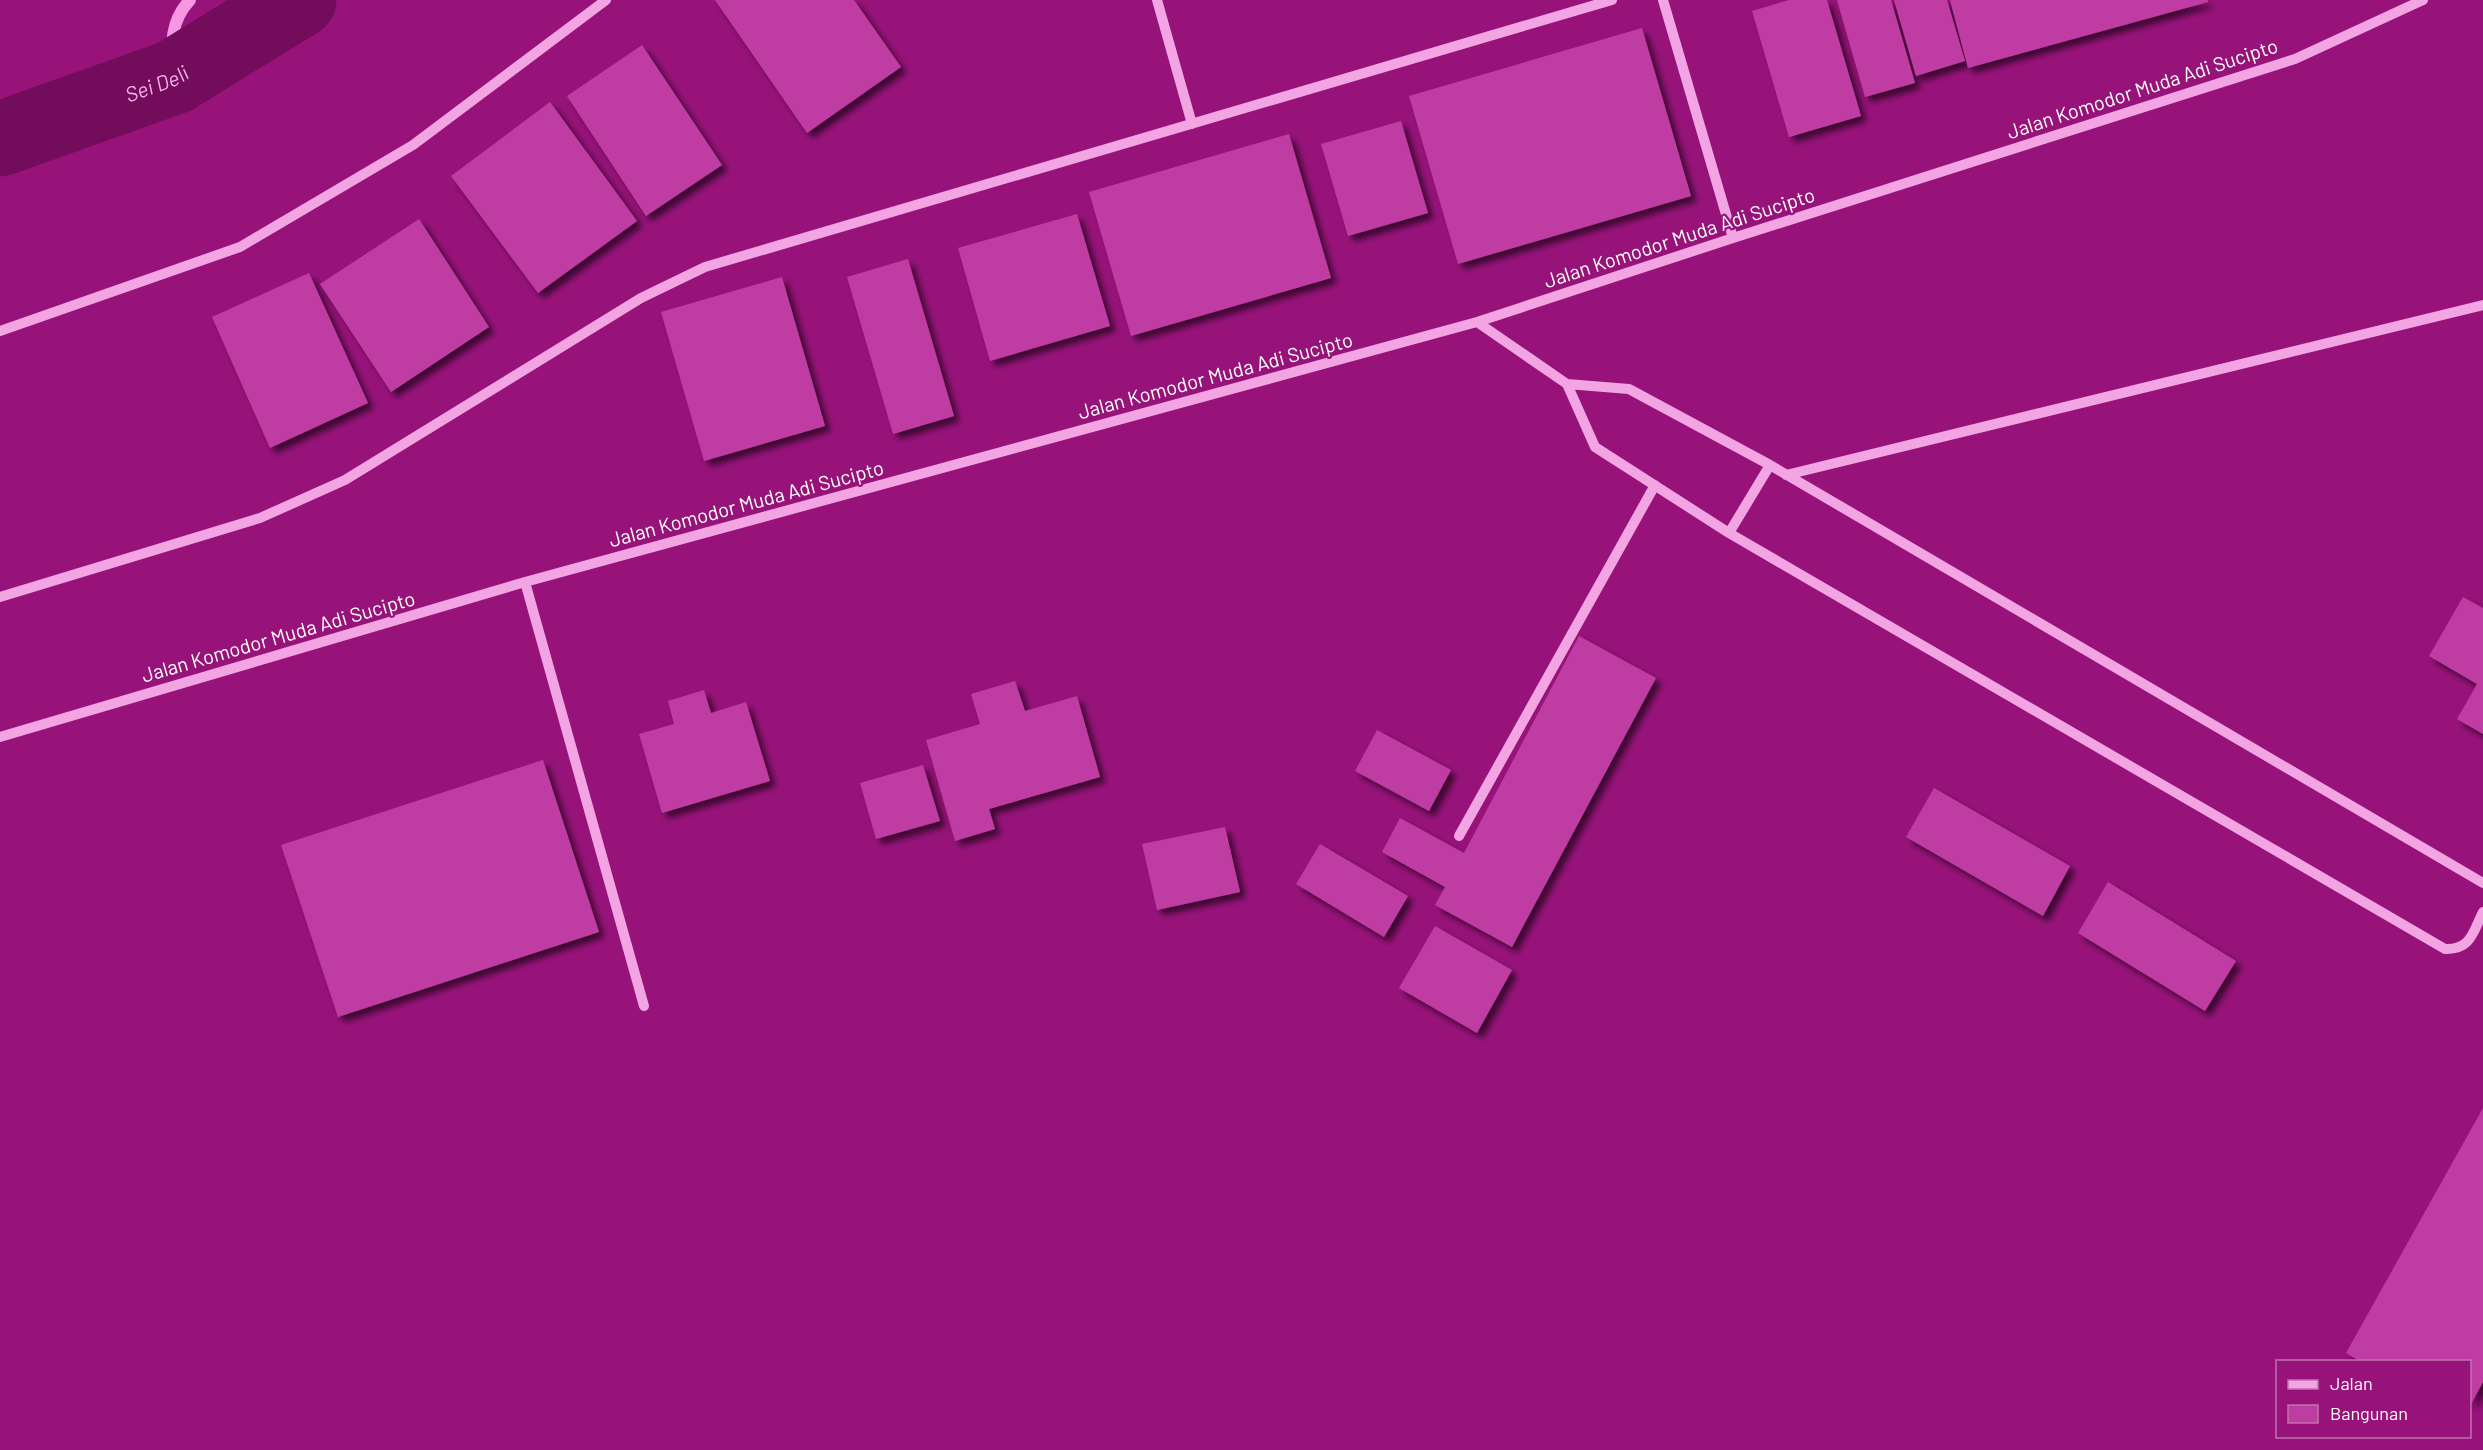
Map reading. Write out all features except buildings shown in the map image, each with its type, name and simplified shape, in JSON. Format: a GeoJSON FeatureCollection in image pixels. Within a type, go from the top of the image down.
{"type":"FeatureCollection","features":[{"type":"Feature","properties":{"kind":"street"},"geometry":{"type":"LineString","coordinates":[[0,331],[240,247],[413,145],[606,0]]}},
{"type":"Feature","properties":{"kind":"street"},"geometry":{"type":"LineString","coordinates":[[1157,0],[1192,124]]}},
{"type":"Feature","properties":{"kind":"street"},"geometry":{"type":"LineString","coordinates":[[0,597],[260,518],[345,480],[641,298],[705,267],[1612,0]]}},
{"type":"Feature","properties":{"kind":"street"},"geometry":{"type":"LineString","coordinates":[[1663,0],[1733,238]]}},
{"type":"Feature","properties":{"kind":"street","name":"Jalan Komodor Muda Adi Sucipto"},"geometry":{"type":"LineString","coordinates":[[0,737],[525,582],[1477,322],[2295,59],[2423,0]]}},
{"type":"Feature","properties":{"kind":"street"},"geometry":{"type":"LineString","coordinates":[[1786,475],[2483,305]]}},
{"type":"Feature","properties":{"kind":"street"},"geometry":{"type":"LineString","coordinates":[[1477,322],[1567,384],[1629,389],[1770,465],[2483,883]]}},
{"type":"Feature","properties":{"kind":"street"},"geometry":{"type":"LineString","coordinates":[[1567,384],[1594,447],[1730,533],[2445,949],[2456,949],[2466,944],[2483,912]]}},
{"type":"Feature","properties":{"kind":"street"},"geometry":{"type":"LineString","coordinates":[[1730,533],[1770,465]]}},
{"type":"Feature","properties":{"kind":"street"},"geometry":{"type":"LineString","coordinates":[[1459,836],[1655,484]]}},
{"type":"Feature","properties":{"kind":"street"},"geometry":{"type":"LineString","coordinates":[[525,582],[644,1006]]}},
{"type":"Feature","properties":{"kind":"waterway"},"geometry":{"type":"LineString","coordinates":[[174,77],[173,36],[178,18],[190,0]]}},
{"type":"Feature","properties":{"kind":"waterway","name":"Sei Deli"},"geometry":{"type":"LineString","coordinates":[[0,139],[174,77],[299,0]]}}]}
